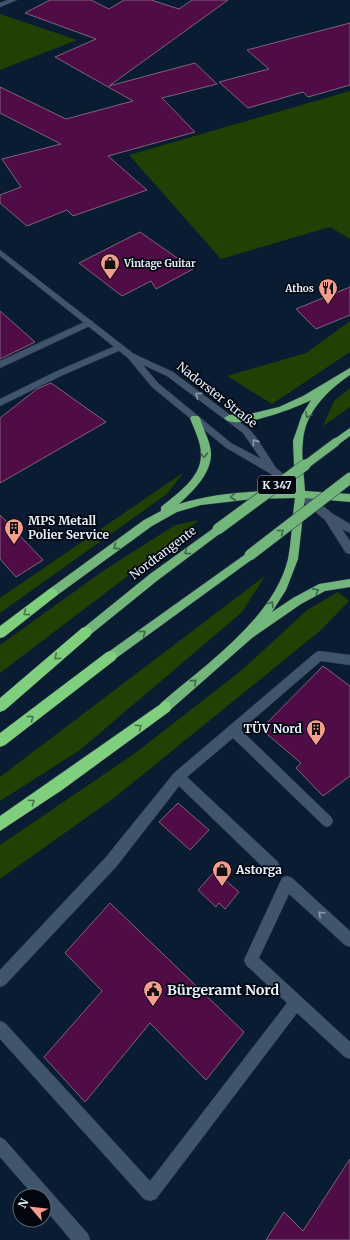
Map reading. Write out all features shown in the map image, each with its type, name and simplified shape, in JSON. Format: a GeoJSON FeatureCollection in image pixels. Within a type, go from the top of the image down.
{"type":"FeatureCollection","features":[{"type":"Feature","properties":{"kind":"highway","name":"K 347"},"geometry":{"type":"LineString","coordinates":[[229,418],[273,413],[297,404],[350,371]]}},
{"type":"Feature","properties":{"kind":"highway","name":"K 347"},"geometry":{"type":"LineString","coordinates":[[331,384],[316,399],[300,432],[298,442],[300,494],[350,498]]}},
{"type":"Feature","properties":{"kind":"highway"},"geometry":{"type":"LineString","coordinates":[[0,633],[52,593],[148,524],[182,496],[200,474],[206,454],[195,418]]}},
{"type":"Feature","properties":{"kind":"highway","name":"Nordtangente"},"geometry":{"type":"LineString","coordinates":[[0,706],[86,632],[154,577],[350,432]]}},
{"type":"Feature","properties":{"kind":"highway"},"geometry":{"type":"LineString","coordinates":[[0,741],[111,656],[250,555],[350,478]]}},
{"type":"Feature","properties":{"kind":"highway"},"geometry":{"type":"LineString","coordinates":[[148,524],[174,509],[201,501],[253,495],[300,494],[293,560],[281,590],[248,635]]}},
{"type":"Feature","properties":{"kind":"highway"},"geometry":{"type":"LineString","coordinates":[[0,824],[76,772],[165,707],[248,635],[297,601],[324,587],[350,584]]}},
{"type":"Feature","properties":{"kind":"street"},"geometry":{"type":"LineString","coordinates":[[0,5],[14,0]]}},
{"type":"Feature","properties":{"kind":"street","name":"Nadorster Straße"},"geometry":{"type":"LineString","coordinates":[[0,252],[131,356],[155,385],[228,445],[274,471],[329,517],[350,529]]}},
{"type":"Feature","properties":{"kind":"street"},"geometry":{"type":"LineString","coordinates":[[0,364],[89,323]]}},
{"type":"Feature","properties":{"kind":"street"},"geometry":{"type":"LineString","coordinates":[[0,403],[60,373],[120,347]]}},
{"type":"Feature","properties":{"kind":"street","name":"Nadorster Straße"},"geometry":{"type":"LineString","coordinates":[[131,356],[170,374],[246,431],[274,471]]}},
{"type":"Feature","properties":{"kind":"street","name":"Nadorster Straße"},"geometry":{"type":"LineString","coordinates":[[329,517],[350,550]]}},
{"type":"Feature","properties":{"kind":"street"},"geometry":{"type":"LineString","coordinates":[[0,980],[111,862],[178,777],[319,656],[350,660]]}},
{"type":"Feature","properties":{"kind":"street"},"geometry":{"type":"LineString","coordinates":[[233,730],[328,821]]}},
{"type":"Feature","properties":{"kind":"street"},"geometry":{"type":"LineString","coordinates":[[178,777],[273,867]]}},
{"type":"Feature","properties":{"kind":"street"},"geometry":{"type":"LineString","coordinates":[[350,940],[287,883],[251,960],[350,1052]]}},
{"type":"Feature","properties":{"kind":"street"},"geometry":{"type":"LineString","coordinates":[[0,1028],[150,1192],[297,1002]]}},
{"type":"Feature","properties":{"kind":"street"},"geometry":{"type":"LineString","coordinates":[[0,1145],[82,1240]]}},
{"type":"Feature","properties":{"kind":"green space"},"geometry":{"type":"Polygon","coordinates":[[[0,14],[77,40],[0,70],[0,14]]]}},
{"type":"Feature","properties":{"kind":"green space"},"geometry":{"type":"Polygon","coordinates":[[[350,91],[350,239],[330,227],[221,259],[129,155],[350,91]]]}},
{"type":"Feature","properties":{"kind":"green space"},"geometry":{"type":"Polygon","coordinates":[[[350,321],[350,352],[272,404],[227,376],[306,353],[350,321]]]}},
{"type":"Feature","properties":{"kind":"green space"},"geometry":{"type":"Polygon","coordinates":[[[350,388],[350,407],[323,426],[334,401],[350,388]]]}},
{"type":"Feature","properties":{"kind":"green space"},"geometry":{"type":"Polygon","coordinates":[[[184,472],[167,494],[0,613],[0,598],[184,472]]]}},
{"type":"Feature","properties":{"kind":"green space"},"geometry":{"type":"Polygon","coordinates":[[[199,520],[166,547],[0,673],[0,645],[103,571],[175,525],[199,520]]]}},
{"type":"Feature","properties":{"kind":"green space"},"geometry":{"type":"Polygon","coordinates":[[[265,576],[242,612],[80,750],[0,801],[0,777],[265,576]]]}},
{"type":"Feature","properties":{"kind":"green space"},"geometry":{"type":"Polygon","coordinates":[[[338,592],[349,601],[321,630],[114,798],[0,879],[0,845],[134,754],[242,670],[307,610],[338,592]]]}},
{"type":"Feature","properties":{"kind":"building"},"geometry":{"type":"Polygon","coordinates":[[[50,0],[91,0],[109,9],[124,0],[151,0],[179,9],[192,0],[228,0],[109,86],[195,63],[217,84],[162,98],[195,132],[108,156],[147,190],[73,216],[67,210],[27,226],[0,203],[0,195],[21,187],[2,159],[61,144],[0,113],[0,87],[66,119],[133,101],[55,57],[96,39],[25,13],[50,0]]]}},
{"type":"Feature","properties":{"kind":"building"},"geometry":{"type":"Polygon","coordinates":[[[350,23],[350,85],[308,97],[303,92],[248,108],[219,82],[269,69],[247,50],[350,23]]]}},
{"type":"Feature","properties":{"kind":"building"},"geometry":{"type":"Polygon","coordinates":[[[140,232],[193,269],[156,289],[151,281],[122,296],[79,263],[140,232]]]}},
{"type":"Feature","properties":{"kind":"building","name":"Athos"},"geometry":{"type":"Polygon","coordinates":[[[350,287],[350,315],[316,329],[296,309],[350,287]]]}},
{"type":"Feature","properties":{"kind":"building"},"geometry":{"type":"Polygon","coordinates":[[[0,311],[35,342],[0,359],[0,311]]]}},
{"type":"Feature","properties":{"kind":"building"},"geometry":{"type":"Polygon","coordinates":[[[51,383],[106,422],[0,483],[0,418],[37,389],[51,383]]]}},
{"type":"Feature","properties":{"kind":"building","name":"MPS Metall Polier Service"},"geometry":{"type":"Polygon","coordinates":[[[0,515],[43,560],[16,577],[0,559],[0,515]]]}},
{"type":"Feature","properties":{"kind":"building","name":"TÜV Nord"},"geometry":{"type":"Polygon","coordinates":[[[323,666],[350,686],[350,776],[323,796],[296,768],[301,763],[261,729],[323,666]]]}},
{"type":"Feature","properties":{"kind":"building"},"geometry":{"type":"Polygon","coordinates":[[[178,803],[209,830],[190,850],[159,822],[178,803]]]}},
{"type":"Feature","properties":{"kind":"building","name":"Astorga"},"geometry":{"type":"Polygon","coordinates":[[[215,871],[239,892],[225,909],[219,903],[216,907],[198,890],[215,871]]]}},
{"type":"Feature","properties":{"kind":"building","name":"Bürgeramt Nord"},"geometry":{"type":"Polygon","coordinates":[[[110,903],[244,1032],[206,1080],[150,1023],[85,1102],[44,1057],[102,991],[65,953],[110,903]]]}},
{"type":"Feature","properties":{"kind":"building"},"geometry":{"type":"Polygon","coordinates":[[[350,1159],[350,1240],[266,1240],[284,1212],[303,1231],[350,1159]]]}},
{"type":"Feature","properties":{"kind":"place","name":"Vintage Guitar"},"geometry":{"type":"Point","coordinates":[110,280]}},
{"type":"Feature","properties":{"kind":"place","name":"Athos"},"geometry":{"type":"Point","coordinates":[328,305]}},
{"type":"Feature","properties":{"kind":"place","name":"MPS Metall Polier Service"},"geometry":{"type":"Point","coordinates":[14,545]}},
{"type":"Feature","properties":{"kind":"place","name":"TÜV Nord"},"geometry":{"type":"Point","coordinates":[316,746]}},
{"type":"Feature","properties":{"kind":"place","name":"Astorga"},"geometry":{"type":"Point","coordinates":[222,887]}},
{"type":"Feature","properties":{"kind":"place","name":"Bürgeramt Nord"},"geometry":{"type":"Point","coordinates":[153,1007]}}]}
